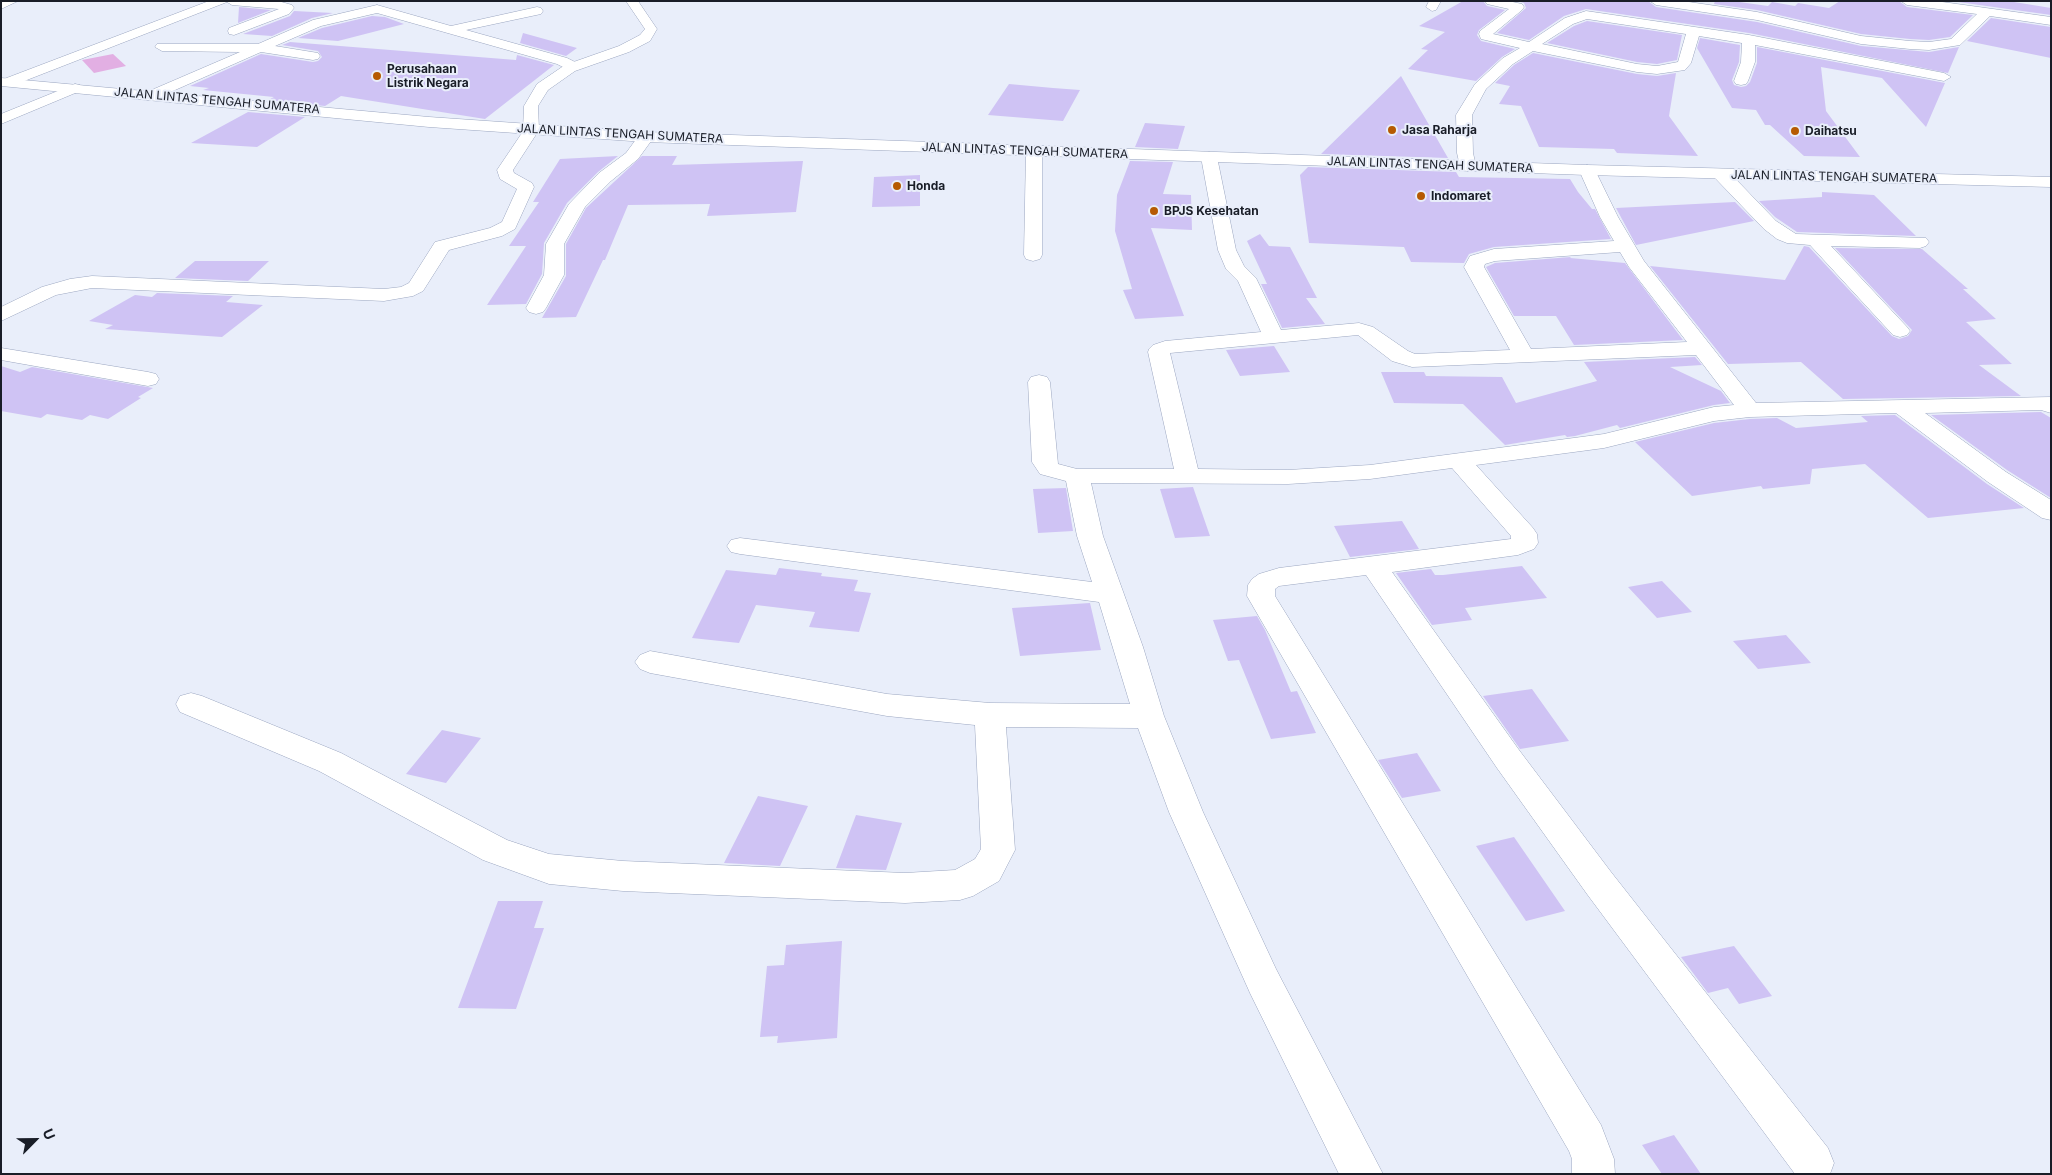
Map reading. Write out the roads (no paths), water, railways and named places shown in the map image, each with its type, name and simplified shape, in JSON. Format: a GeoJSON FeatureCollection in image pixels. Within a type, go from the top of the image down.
{"type":"FeatureCollection","features":[{"type":"Feature","properties":{"kind":"main road"},"geometry":{"type":"LineString","coordinates":[[5,82],[221,1]]}},
{"type":"Feature","properties":{"kind":"main road"},"geometry":{"type":"LineString","coordinates":[[232,1],[279,5],[288,8],[234,31]]}},
{"type":"Feature","properties":{"kind":"main road"},"geometry":{"type":"LineString","coordinates":[[1,315],[49,291],[70,285],[92,282],[384,295],[406,292],[416,287],[442,246],[496,232],[509,225],[526,188],[506,174],[505,170],[532,130],[530,106],[542,88],[570,68],[624,49],[645,38],[651,29],[632,1]]}},
{"type":"Feature","properties":{"kind":"main road"},"geometry":{"type":"LineString","coordinates":[[1491,1],[1518,7],[1485,35],[1637,68],[1671,70],[1680,67],[1684,63],[1694,31]]}},
{"type":"Feature","properties":{"kind":"main road"},"geometry":{"type":"LineString","coordinates":[[1637,22],[1649,1]]}},
{"type":"Feature","properties":{"kind":"main road"},"geometry":{"type":"LineString","coordinates":[[1656,1],[1757,16],[1861,40],[1929,46],[1955,42],[1986,14]]}},
{"type":"Feature","properties":{"kind":"main road"},"geometry":{"type":"LineString","coordinates":[[1907,1],[1986,14],[2051,21]]}},
{"type":"Feature","properties":{"kind":"main road"},"geometry":{"type":"LineString","coordinates":[[152,95],[333,18],[402,3]]}},
{"type":"Feature","properties":{"kind":"main road"},"geometry":{"type":"LineString","coordinates":[[453,30],[536,11],[516,4]]}},
{"type":"Feature","properties":{"kind":"main road"},"geometry":{"type":"LineString","coordinates":[[378,9],[562,61],[570,65],[570,68]]}},
{"type":"Feature","properties":{"kind":"main road"},"geometry":{"type":"LineString","coordinates":[[1468,166],[1465,153],[1464,115],[1480,86],[1508,60],[1578,16],[1596,16],[1694,31],[1944,77]]}},
{"type":"Feature","properties":{"kind":"main road"},"geometry":{"type":"LineString","coordinates":[[1741,81],[1748,62],[1748,40]]}},
{"type":"Feature","properties":{"kind":"main road"},"geometry":{"type":"LineString","coordinates":[[162,47],[259,48],[313,56]]}},
{"type":"Feature","properties":{"kind":"main road","name":"JALAN LINTAS TENGAH SUMATERA"},"geometry":{"type":"LineString","coordinates":[[5,82],[532,130],[646,137],[1588,170],[2051,182]]}},
{"type":"Feature","properties":{"kind":"main road"},"geometry":{"type":"LineString","coordinates":[[1,120],[76,88]]}},
{"type":"Feature","properties":{"kind":"main road"},"geometry":{"type":"LineString","coordinates":[[536,308],[554,275],[555,244],[578,204],[605,177],[632,156],[646,137]]}},
{"type":"Feature","properties":{"kind":"main road"},"geometry":{"type":"LineString","coordinates":[[1033,255],[1034,151]]}},
{"type":"Feature","properties":{"kind":"main road"},"geometry":{"type":"LineString","coordinates":[[1209,157],[1227,250],[1236,269],[1246,278],[1274,337]]}},
{"type":"Feature","properties":{"kind":"main road"},"geometry":{"type":"LineString","coordinates":[[1588,170],[1636,263],[1750,410]]}},
{"type":"Feature","properties":{"kind":"main road"},"geometry":{"type":"LineString","coordinates":[[1721,174],[1770,225],[1783,235],[1793,239],[1920,242]]}},
{"type":"Feature","properties":{"kind":"main road"},"geometry":{"type":"LineString","coordinates":[[1815,240],[1900,331]]}},
{"type":"Feature","properties":{"kind":"main road"},"geometry":{"type":"LineString","coordinates":[[1524,356],[1474,267],[1476,260],[1494,255],[1626,246]]}},
{"type":"Feature","properties":{"kind":"main road"},"geometry":{"type":"LineString","coordinates":[[1188,477],[1159,352],[1160,349],[1358,329],[1366,331],[1400,356],[1412,361],[1701,348]]}},
{"type":"Feature","properties":{"kind":"main road"},"geometry":{"type":"LineString","coordinates":[[1,354],[148,379]]}},
{"type":"Feature","properties":{"kind":"main road"},"geometry":{"type":"LineString","coordinates":[[1039,382],[1044,462],[1049,469],[1077,476],[1288,477],[1370,472],[1604,442],[1714,414],[1750,410],[2049,404]]}},
{"type":"Feature","properties":{"kind":"main road"},"geometry":{"type":"LineString","coordinates":[[1901,406],[1997,477],[2051,512]]}},
{"type":"Feature","properties":{"kind":"main road"},"geometry":{"type":"LineString","coordinates":[[1459,461],[1524,534],[1525,544],[1518,547],[1279,577],[1269,580],[1262,585],[1260,596],[1586,1140],[1593,1159],[1594,1174]]}},
{"type":"Feature","properties":{"kind":"main road"},"geometry":{"type":"LineString","coordinates":[[1077,476],[1090,536],[1128,647],[1149,716],[1186,812],[1262,981],[1362,1174]]}},
{"type":"Feature","properties":{"kind":"main road"},"geometry":{"type":"LineString","coordinates":[[740,546],[1110,594]]}},
{"type":"Feature","properties":{"kind":"main road"},"geometry":{"type":"LineString","coordinates":[[1374,566],[1508,759],[1599,884],[1813,1162]]}},
{"type":"Feature","properties":{"kind":"main road"},"geometry":{"type":"LineString","coordinates":[[650,662],[887,705],[990,715],[1149,716]]}},
{"type":"Feature","properties":{"kind":"main road"},"geometry":{"type":"LineString","coordinates":[[191,704],[330,762],[495,850],[549,869],[623,876],[905,888],[960,886],[987,870],[998,850],[990,715]]}},
{"type":"Feature","properties":{"kind":"place","name":"Perusahaan Listrik Negara"},"geometry":{"type":"Point","coordinates":[377,76]}},
{"type":"Feature","properties":{"kind":"place","name":"Jasa Raharja"},"geometry":{"type":"Point","coordinates":[1392,130]}},
{"type":"Feature","properties":{"kind":"place","name":"Daihatsu"},"geometry":{"type":"Point","coordinates":[1795,131]}},
{"type":"Feature","properties":{"kind":"place","name":"Honda"},"geometry":{"type":"Point","coordinates":[897,186]}},
{"type":"Feature","properties":{"kind":"place","name":"Indomaret"},"geometry":{"type":"Point","coordinates":[1421,196]}},
{"type":"Feature","properties":{"kind":"place","name":"BPJS Kesehatan"},"geometry":{"type":"Point","coordinates":[1154,211]}}]}
